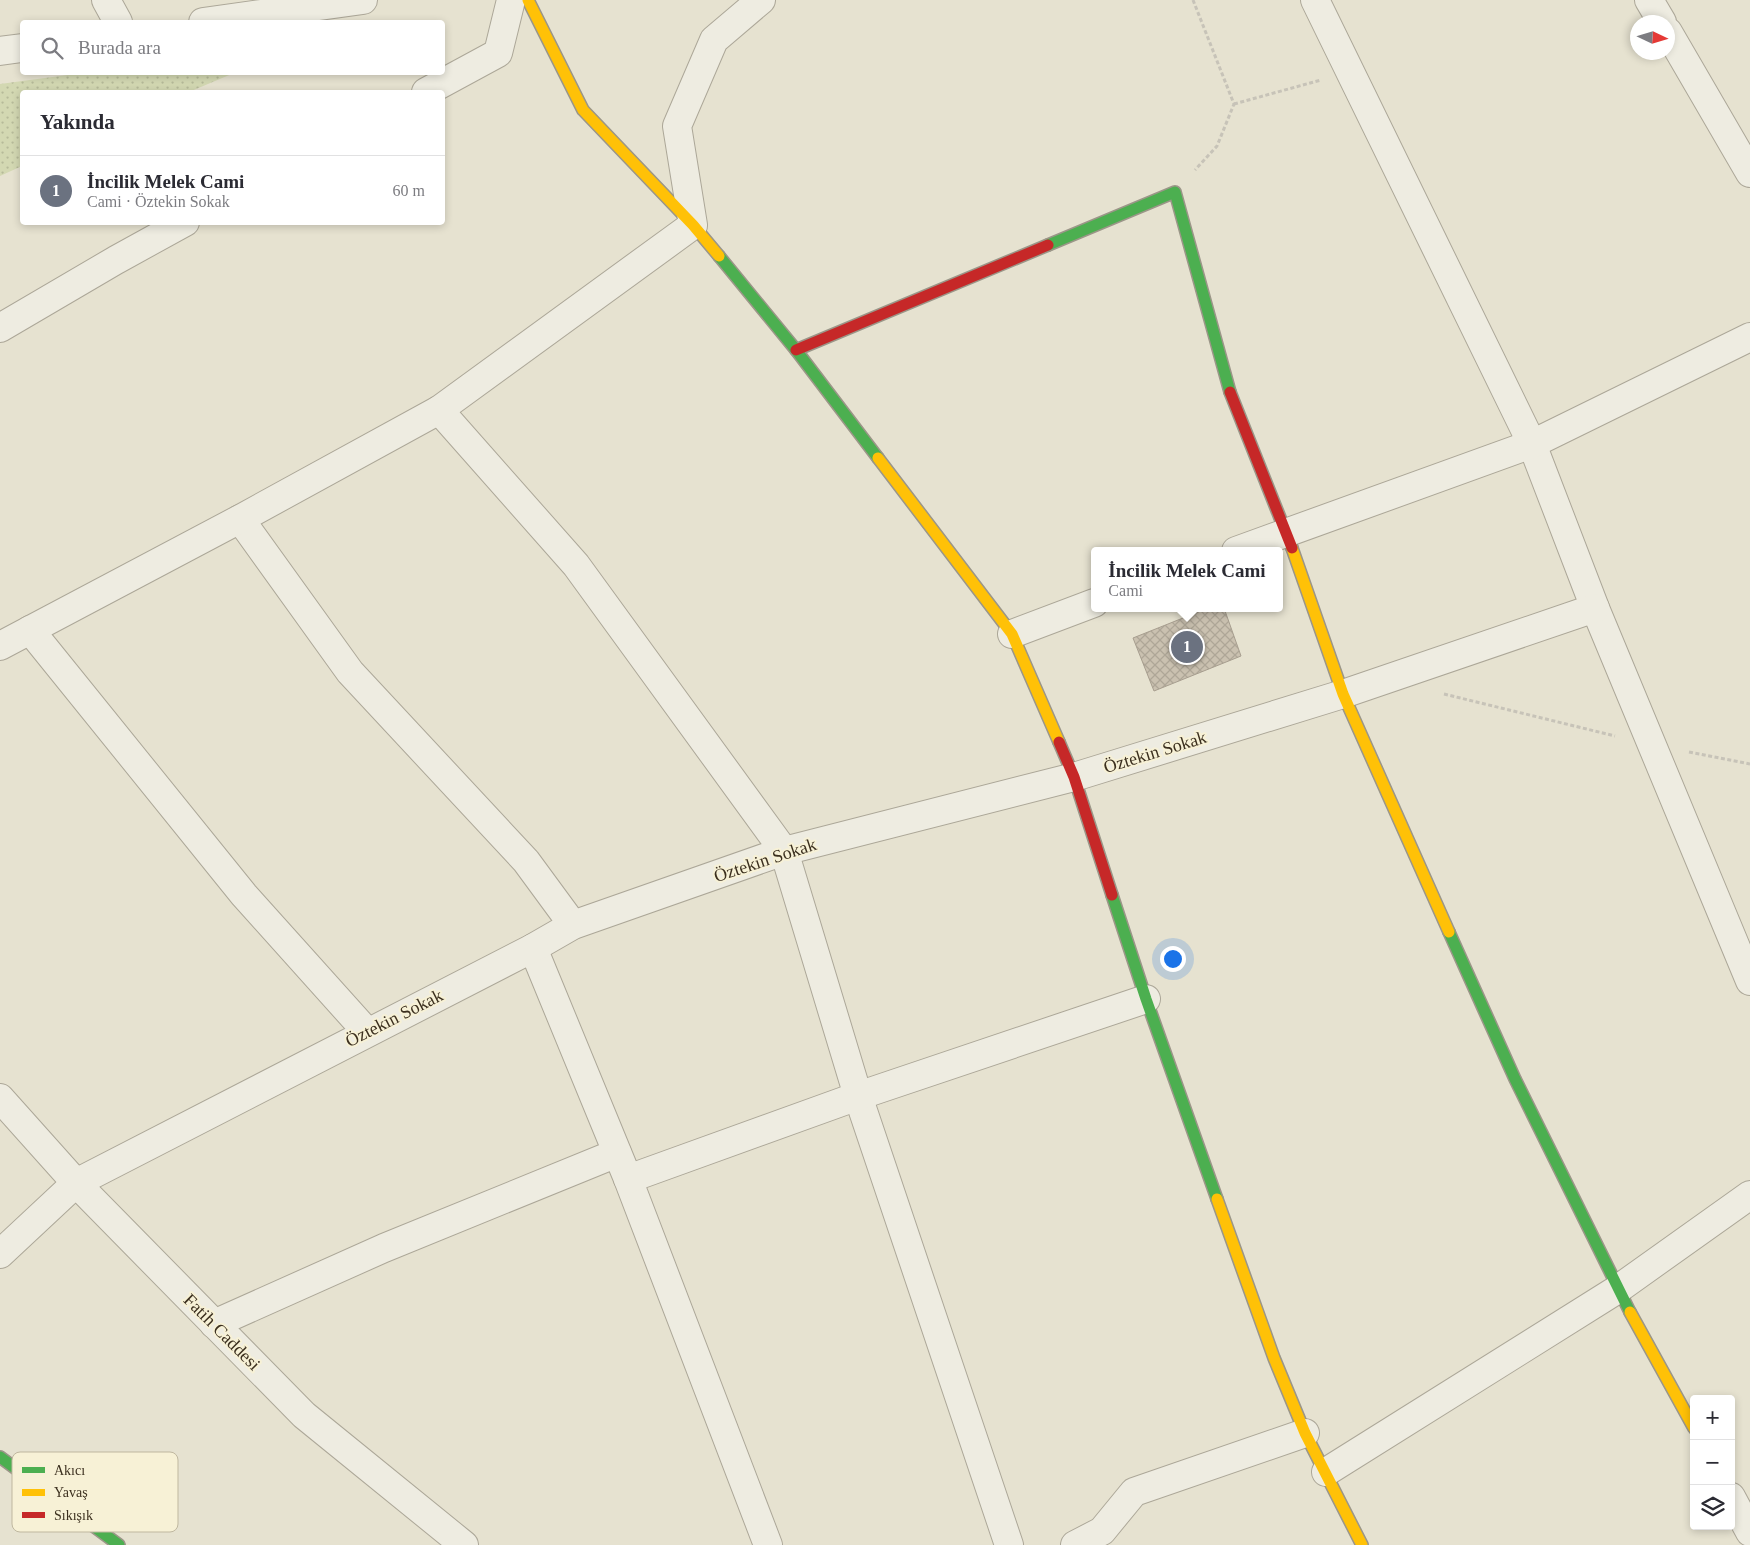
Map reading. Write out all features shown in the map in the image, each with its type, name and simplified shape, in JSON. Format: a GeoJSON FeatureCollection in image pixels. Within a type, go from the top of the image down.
{"type":"FeatureCollection","features":[{"type":"Feature","properties":{"kind":"street"},"geometry":{"type":"LineString","coordinates":[[106,0],[117,20]]}},
{"type":"Feature","properties":{"kind":"street"},"geometry":{"type":"LineString","coordinates":[[218,20],[363,0]]}},
{"type":"Feature","properties":{"kind":"street"},"geometry":{"type":"LineString","coordinates":[[430,90],[498,54],[511,0]]}},
{"type":"Feature","properties":{"kind":"street"},"geometry":{"type":"LineString","coordinates":[[528,0],[584,110],[694,225],[796,350],[1012,634],[1074,777],[1146,999],[1274,1358],[1305,1433],[1362,1545]]}},
{"type":"Feature","properties":{"kind":"street"},"geometry":{"type":"LineString","coordinates":[[694,225],[677,126],[714,40],[761,0]]}},
{"type":"Feature","properties":{"kind":"street"},"geometry":{"type":"LineString","coordinates":[[1315,0],[1532,444],[1595,608],[1750,981]]}},
{"type":"Feature","properties":{"kind":"street"},"geometry":{"type":"LineString","coordinates":[[1649,0],[1658,15]]}},
{"type":"Feature","properties":{"kind":"street"},"geometry":{"type":"LineString","coordinates":[[1675,44],[1750,173]]}},
{"type":"Feature","properties":{"kind":"street"},"geometry":{"type":"LineString","coordinates":[[0,51],[20,48]]}},
{"type":"Feature","properties":{"kind":"street"},"geometry":{"type":"LineString","coordinates":[[796,350],[1175,192],[1231,395],[1286,532],[1343,694],[1515,1079],[1618,1290],[1690,1421]]}},
{"type":"Feature","properties":{"kind":"street"},"geometry":{"type":"LineString","coordinates":[[0,328],[180,225]]}},
{"type":"Feature","properties":{"kind":"street"},"geometry":{"type":"LineString","coordinates":[[0,646],[240,519],[439,410],[694,225]]}},
{"type":"Feature","properties":{"kind":"street"},"geometry":{"type":"LineString","coordinates":[[1247,547],[1532,444],[1750,337]]}},
{"type":"Feature","properties":{"kind":"street"},"geometry":{"type":"LineString","coordinates":[[439,410],[576,565],[784,851],[858,1096],[1009,1545]]}},
{"type":"Feature","properties":{"kind":"street"},"geometry":{"type":"LineString","coordinates":[[240,519],[350,672],[526,861],[573,925]]}},
{"type":"Feature","properties":{"kind":"street"},"geometry":{"type":"LineString","coordinates":[[1012,634],[1091,605]]}},
{"type":"Feature","properties":{"kind":"street","name":"Öztekin Sokak"},"geometry":{"type":"LineString","coordinates":[[0,1254],[76,1183],[532,948],[573,925],[784,851],[1074,777],[1343,694],[1595,608]]}},
{"type":"Feature","properties":{"kind":"street"},"geometry":{"type":"LineString","coordinates":[[30,630],[244,895],[367,1032]]}},
{"type":"Feature","properties":{"kind":"street"},"geometry":{"type":"LineString","coordinates":[[532,948],[628,1179],[768,1545]]}},
{"type":"Feature","properties":{"kind":"street"},"geometry":{"type":"LineString","coordinates":[[628,1179],[858,1096],[1146,999]]}},
{"type":"Feature","properties":{"kind":"street","name":"Fatih Caddesi"},"geometry":{"type":"LineString","coordinates":[[0,1098],[76,1183],[304,1415],[464,1545]]}},
{"type":"Feature","properties":{"kind":"street"},"geometry":{"type":"LineString","coordinates":[[214,1324],[384,1248],[617,1154]]}},
{"type":"Feature","properties":{"kind":"street"},"geometry":{"type":"LineString","coordinates":[[1326,1472],[1618,1290],[1750,1195]]}},
{"type":"Feature","properties":{"kind":"street"},"geometry":{"type":"LineString","coordinates":[[1075,1545],[1102,1531],[1134,1492],[1305,1433]]}},
{"type":"Feature","properties":{"kind":"street"},"geometry":{"type":"LineString","coordinates":[[0,1457],[12,1466]]}},
{"type":"Feature","properties":{"kind":"street"},"geometry":{"type":"LineString","coordinates":[[1735,1505],[1750,1532]]}},
{"type":"Feature","properties":{"kind":"street"},"geometry":{"type":"LineString","coordinates":[[101,1532],[118,1545]]}},
{"type":"Feature","properties":{"kind":"path"},"geometry":{"type":"LineString","coordinates":[[1175,192],[1217,146],[1234,104],[1193,0]]}},
{"type":"Feature","properties":{"kind":"path"},"geometry":{"type":"LineString","coordinates":[[1234,104],[1351,72]]}},
{"type":"Feature","properties":{"kind":"path"},"geometry":{"type":"LineString","coordinates":[[1443,693],[1651,745],[1750,764]]}},
{"type":"Feature","properties":{"kind":"green space"},"geometry":{"type":"Polygon","coordinates":[[[68,75],[229,75],[194,90],[20,90],[20,167],[0,176],[0,84],[68,75]]]}},
{"type":"Feature","properties":{"kind":"building"},"geometry":{"type":"Polygon","coordinates":[[[1198,612],[1225,612],[1241,656],[1154,691],[1133,638],[1198,612]]]}},
{"type":"Feature","properties":{"kind":"traffic: fast"},"geometry":{"type":"LineString","coordinates":[[1048,245],[1175,192],[1230,392]]}},
{"type":"Feature","properties":{"kind":"traffic: fast"},"geometry":{"type":"LineString","coordinates":[[719,256],[796,350],[878,458]]}},
{"type":"Feature","properties":{"kind":"traffic: fast"},"geometry":{"type":"LineString","coordinates":[[1112,895],[1146,999],[1217,1199]]}},
{"type":"Feature","properties":{"kind":"traffic: fast"},"geometry":{"type":"LineString","coordinates":[[1449,932],[1515,1079],[1630,1312]]}},
{"type":"Feature","properties":{"kind":"traffic: fast"},"geometry":{"type":"LineString","coordinates":[[0,1457],[12,1466]]}},
{"type":"Feature","properties":{"kind":"traffic: fast"},"geometry":{"type":"LineString","coordinates":[[101,1532],[119,1545]]}},
{"type":"Feature","properties":{"kind":"traffic: slow"},"geometry":{"type":"LineString","coordinates":[[528,0],[583,110],[693,225],[719,256]]}},
{"type":"Feature","properties":{"kind":"traffic: slow"},"geometry":{"type":"LineString","coordinates":[[878,458],[1012,634],[1059,742]]}},
{"type":"Feature","properties":{"kind":"traffic: slow"},"geometry":{"type":"LineString","coordinates":[[1292,548],[1343,694],[1449,932]]}},
{"type":"Feature","properties":{"kind":"traffic: slow"},"geometry":{"type":"LineString","coordinates":[[1217,1199],[1274,1358],[1305,1433],[1362,1545]]}},
{"type":"Feature","properties":{"kind":"traffic: slow"},"geometry":{"type":"LineString","coordinates":[[1630,1312],[1690,1421]]}},
{"type":"Feature","properties":{"kind":"traffic: jam"},"geometry":{"type":"LineString","coordinates":[[796,350],[1048,245]]}},
{"type":"Feature","properties":{"kind":"traffic: jam"},"geometry":{"type":"LineString","coordinates":[[1230,392],[1292,548]]}},
{"type":"Feature","properties":{"kind":"traffic: jam"},"geometry":{"type":"LineString","coordinates":[[1059,742],[1074,777],[1112,895]]}},
{"type":"Feature","properties":{"kind":"place","name":"İncilik Melek Cami"},"geometry":{"type":"Point","coordinates":[1187,647]}}]}
